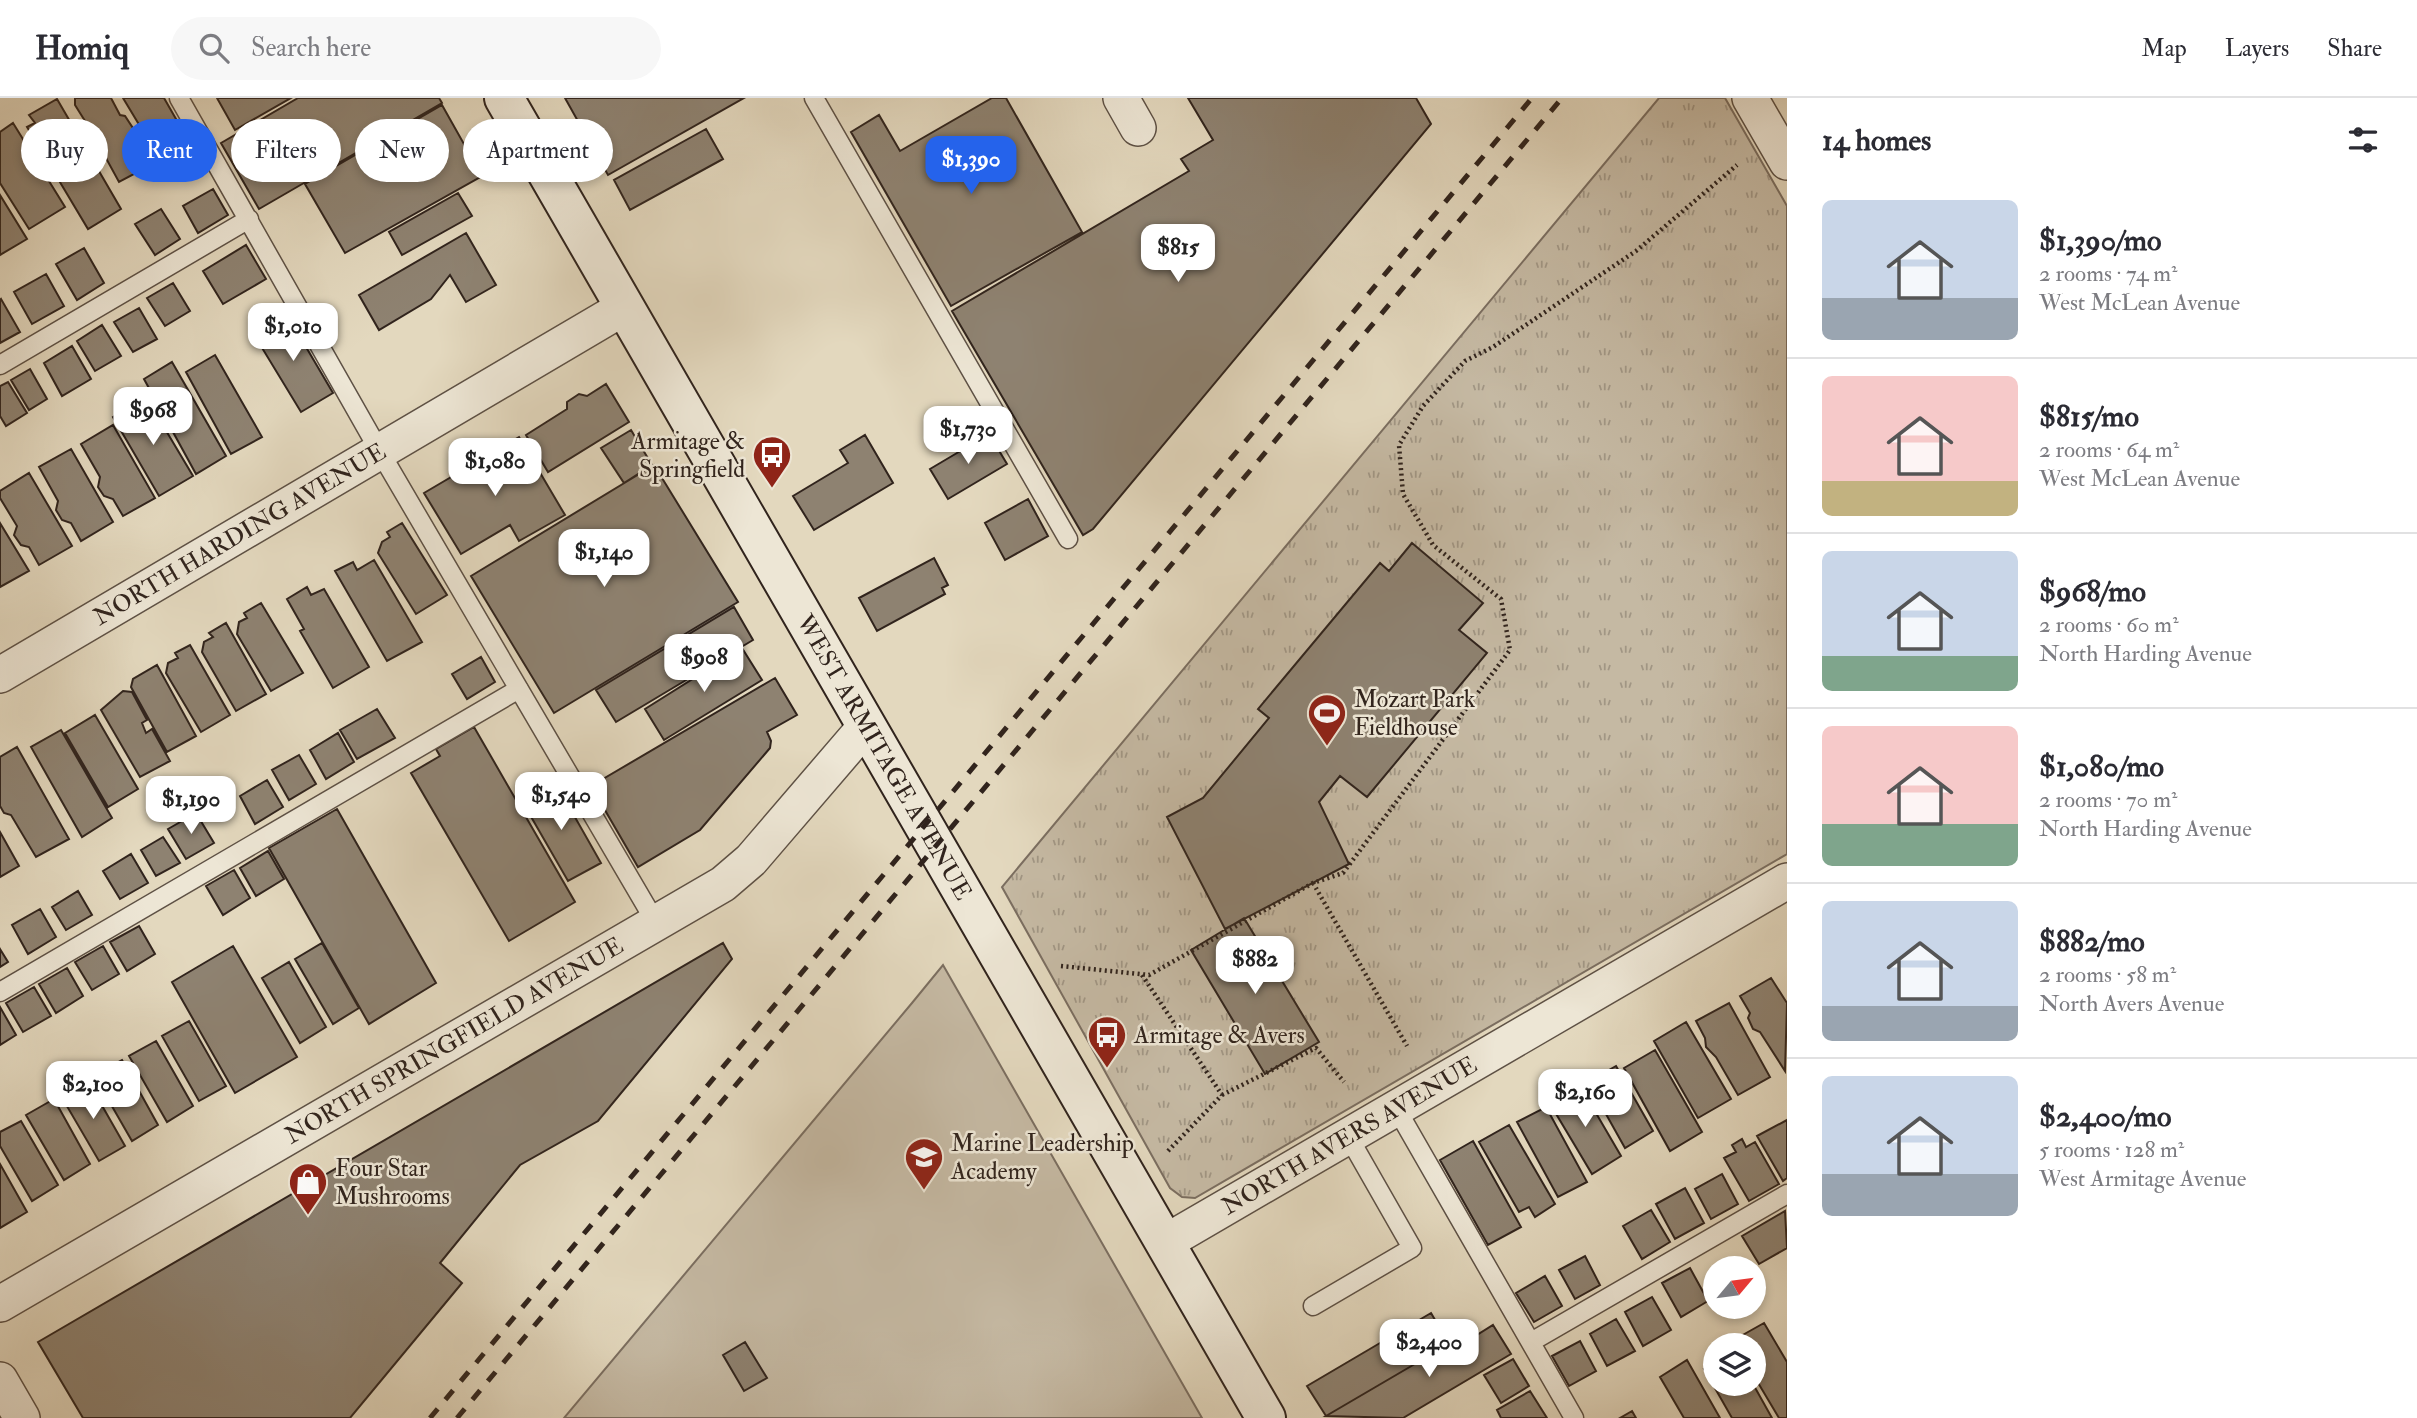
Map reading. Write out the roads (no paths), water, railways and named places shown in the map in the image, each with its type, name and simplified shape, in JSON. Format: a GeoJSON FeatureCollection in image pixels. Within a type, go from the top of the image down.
{"type":"FeatureCollection","features":[{"type":"Feature","properties":{"kind":"main road","name":"WEST ARMITAGE AVENUE"},"geometry":{"type":"LineString","coordinates":[[504,98],[1266,1418]]}},
{"type":"Feature","properties":{"kind":"street"},"geometry":{"type":"LineString","coordinates":[[1121,98],[1138,128]]}},
{"type":"Feature","properties":{"kind":"street"},"geometry":{"type":"LineString","coordinates":[[1750,98],[1787,162]]}},
{"type":"Feature","properties":{"kind":"street","name":"NORTH HARDING AVENUE"},"geometry":{"type":"LineString","coordinates":[[0,675],[625,307]]}},
{"type":"Feature","properties":{"kind":"street","name":"NORTH SPRINGFIELD AVENUE"},"geometry":{"type":"LineString","coordinates":[[0,1304],[723,884],[751,860],[866,726]]}},
{"type":"Feature","properties":{"kind":"street","name":"NORTH AVERS AVENUE"},"geometry":{"type":"LineString","coordinates":[[1166,1242],[1787,881]]}},
{"type":"Feature","properties":{"kind":"street"},"geometry":{"type":"LineString","coordinates":[[0,1380],[22,1418]]}},
{"type":"Feature","properties":{"kind":"lane"},"geometry":{"type":"LineString","coordinates":[[178,98],[380,452],[656,923]]}},
{"type":"Feature","properties":{"kind":"lane"},"geometry":{"type":"LineString","coordinates":[[814,98],[1068,539]]}},
{"type":"Feature","properties":{"kind":"lane"},"geometry":{"type":"LineString","coordinates":[[0,365],[249,219]]}},
{"type":"Feature","properties":{"kind":"lane"},"geometry":{"type":"LineString","coordinates":[[0,992],[519,689]]}},
{"type":"Feature","properties":{"kind":"lane"},"geometry":{"type":"LineString","coordinates":[[1396,1108],[1574,1418]]}},
{"type":"Feature","properties":{"kind":"lane"},"geometry":{"type":"LineString","coordinates":[[1314,1306],[1412,1248],[1348,1136]]}},
{"type":"Feature","properties":{"kind":"lane"},"geometry":{"type":"LineString","coordinates":[[1531,1342],[1787,1194]]}},
{"type":"Feature","properties":{"kind":"railway"},"geometry":{"type":"LineString","coordinates":[[430,1418],[1532,98]]}},
{"type":"Feature","properties":{"kind":"railway"},"geometry":{"type":"LineString","coordinates":[[457,1418],[1562,98]]}},
{"type":"Feature","properties":{"kind":"place","name":"Armitage & Springfield"},"geometry":{"type":"Point","coordinates":[772,489]}},
{"type":"Feature","properties":{"kind":"place","name":"Mozart Park Fieldhouse"},"geometry":{"type":"Point","coordinates":[1327,747]}},
{"type":"Feature","properties":{"kind":"place","name":"Armitage & Avers"},"geometry":{"type":"Point","coordinates":[1107,1069]}},
{"type":"Feature","properties":{"kind":"place","name":"Marine Leadership Academy"},"geometry":{"type":"Point","coordinates":[924,1191]}},
{"type":"Feature","properties":{"kind":"place","name":"Four Star Mushrooms"},"geometry":{"type":"Point","coordinates":[308,1216]}}]}
